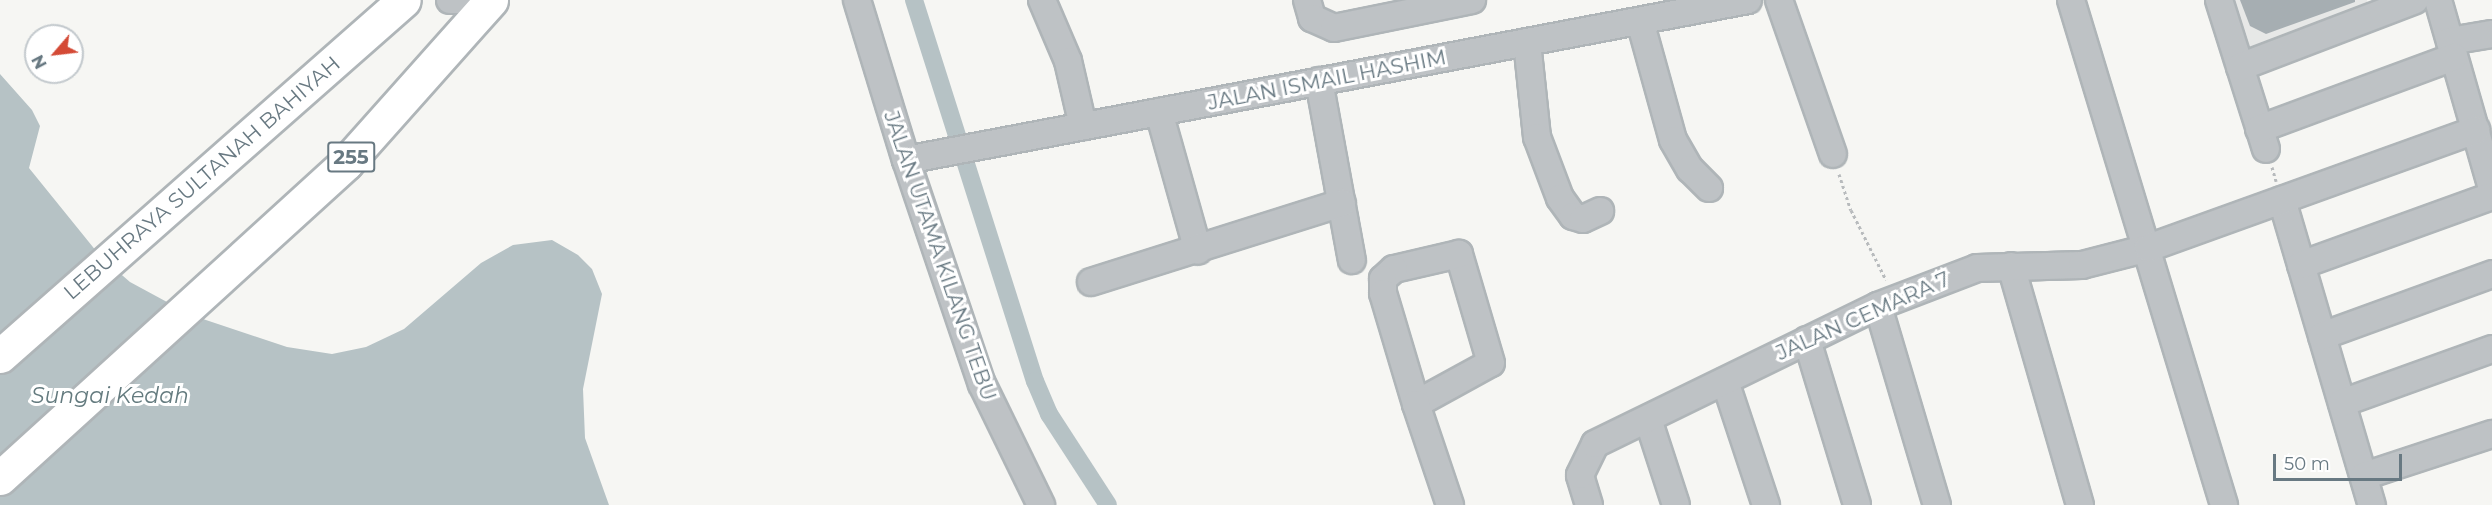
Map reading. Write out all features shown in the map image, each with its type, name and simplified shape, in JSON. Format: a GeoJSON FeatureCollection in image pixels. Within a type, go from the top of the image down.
{"type":"FeatureCollection","features":[{"type":"Feature","properties":{"kind":"main road","name":"LEBUHRAYA SULTANAH BAHIYAH"},"geometry":{"type":"LineString","coordinates":[[0,357],[404,0]]}},
{"type":"Feature","properties":{"kind":"main road","name":"255"},"geometry":{"type":"LineString","coordinates":[[0,478],[346,163],[491,0]]}},
{"type":"Feature","properties":{"kind":"street"},"geometry":{"type":"LineString","coordinates":[[450,0],[461,0]]}},
{"type":"Feature","properties":{"kind":"street","name":"JALAN UTAMA KILANG TEBU"},"geometry":{"type":"LineString","coordinates":[[857,0],[906,160],[982,384],[1041,505]]}},
{"type":"Feature","properties":{"kind":"street"},"geometry":{"type":"LineString","coordinates":[[1042,0],[1068,61],[1083,126]]}},
{"type":"Feature","properties":{"kind":"street"},"geometry":{"type":"LineString","coordinates":[[1306,0],[1312,18],[1322,26],[1334,28],[1446,3],[1472,0]]}},
{"type":"Feature","properties":{"kind":"street","name":"JALAN ISMAIL HASHIM"},"geometry":{"type":"LineString","coordinates":[[906,160],[1748,0]]}},
{"type":"Feature","properties":{"kind":"street"},"geometry":{"type":"LineString","coordinates":[[1779,0],[1833,154]]}},
{"type":"Feature","properties":{"kind":"street"},"geometry":{"type":"LineString","coordinates":[[2071,0],[2224,505]]}},
{"type":"Feature","properties":{"kind":"street"},"geometry":{"type":"LineString","coordinates":[[2219,0],[2263,139],[2452,49],[2492,34]]}},
{"type":"Feature","properties":{"kind":"street"},"geometry":{"type":"LineString","coordinates":[[2240,67],[2415,0]]}},
{"type":"Feature","properties":{"kind":"street"},"geometry":{"type":"LineString","coordinates":[[2301,265],[2491,182],[2479,116],[2452,49],[2438,0]]}},
{"type":"Feature","properties":{"kind":"street"},"geometry":{"type":"LineString","coordinates":[[1640,21],[1673,140],[1690,169],[1708,188]]}},
{"type":"Feature","properties":{"kind":"street"},"geometry":{"type":"LineString","coordinates":[[1527,42],[1537,137],[1560,198],[1574,216],[1583,219],[1600,211]]}},
{"type":"Feature","properties":{"kind":"street"},"geometry":{"type":"LineString","coordinates":[[1319,81],[1352,260]]}},
{"type":"Feature","properties":{"kind":"street"},"geometry":{"type":"LineString","coordinates":[[1159,112],[1198,251]]}},
{"type":"Feature","properties":{"kind":"street","name":"JALAN CEMARA 7"},"geometry":{"type":"LineString","coordinates":[[1589,505],[1580,475],[1595,444],[1878,306],[1966,271],[2011,266],[2082,265],[2148,248],[2282,200],[2479,116]]}},
{"type":"Feature","properties":{"kind":"street"},"geometry":{"type":"LineString","coordinates":[[2282,200],[2372,505]]}},
{"type":"Feature","properties":{"kind":"street"},"geometry":{"type":"LineString","coordinates":[[1091,282],[1198,251],[1342,203]]}},
{"type":"Feature","properties":{"kind":"street"},"geometry":{"type":"LineString","coordinates":[[1416,404],[1491,363],[1460,254],[1394,269],[1383,279],[1383,293],[1416,404],[1450,505]]}},
{"type":"Feature","properties":{"kind":"street"},"geometry":{"type":"LineString","coordinates":[[2011,266],[2080,505]]}},
{"type":"Feature","properties":{"kind":"street"},"geometry":{"type":"LineString","coordinates":[[2322,336],[2492,274]]}},
{"type":"Feature","properties":{"kind":"street"},"geometry":{"type":"LineString","coordinates":[[1878,306],[1937,505]]}},
{"type":"Feature","properties":{"kind":"street"},"geometry":{"type":"LineString","coordinates":[[1807,340],[1857,505]]}},
{"type":"Feature","properties":{"kind":"street"},"geometry":{"type":"LineString","coordinates":[[2342,403],[2492,349]]}},
{"type":"Feature","properties":{"kind":"street"},"geometry":{"type":"LineString","coordinates":[[1725,381],[1766,505]]}},
{"type":"Feature","properties":{"kind":"street"},"geometry":{"type":"LineString","coordinates":[[1648,419],[1676,505]]}},
{"type":"Feature","properties":{"kind":"street"},"geometry":{"type":"LineString","coordinates":[[2364,476],[2492,434]]}},
{"type":"Feature","properties":{"kind":"path"},"geometry":{"type":"LineString","coordinates":[[2263,139],[2282,200]]}},
{"type":"Feature","properties":{"kind":"path"},"geometry":{"type":"LineString","coordinates":[[1833,154],[1851,210],[1889,286],[1878,306]]}},
{"type":"Feature","properties":{"kind":"shaded area"},"geometry":{"type":"Polygon","coordinates":[[[2204,0],[2367,0],[2369,10],[2224,68],[2204,0]]]}},
{"type":"Feature","properties":{"kind":"water","name":"Sungai Kedah"},"geometry":{"type":"Polygon","coordinates":[[[0,74],[32,110],[40,126],[29,168],[101,257],[130,282],[191,315],[287,347],[332,354],[366,347],[404,329],[481,263],[513,245],[552,240],[578,255],[592,269],[602,294],[583,389],[585,438],[609,505],[0,505],[0,74]]]}},
{"type":"Feature","properties":{"kind":"building"},"geometry":{"type":"Polygon","coordinates":[[[2240,0],[2355,0],[2355,2],[2266,34],[2250,26],[2240,0]]]}},
{"type":"Feature","properties":{"kind":"waterway"},"geometry":{"type":"LineString","coordinates":[[914,0],[1035,381],[1049,414],[1108,505]]}}]}
